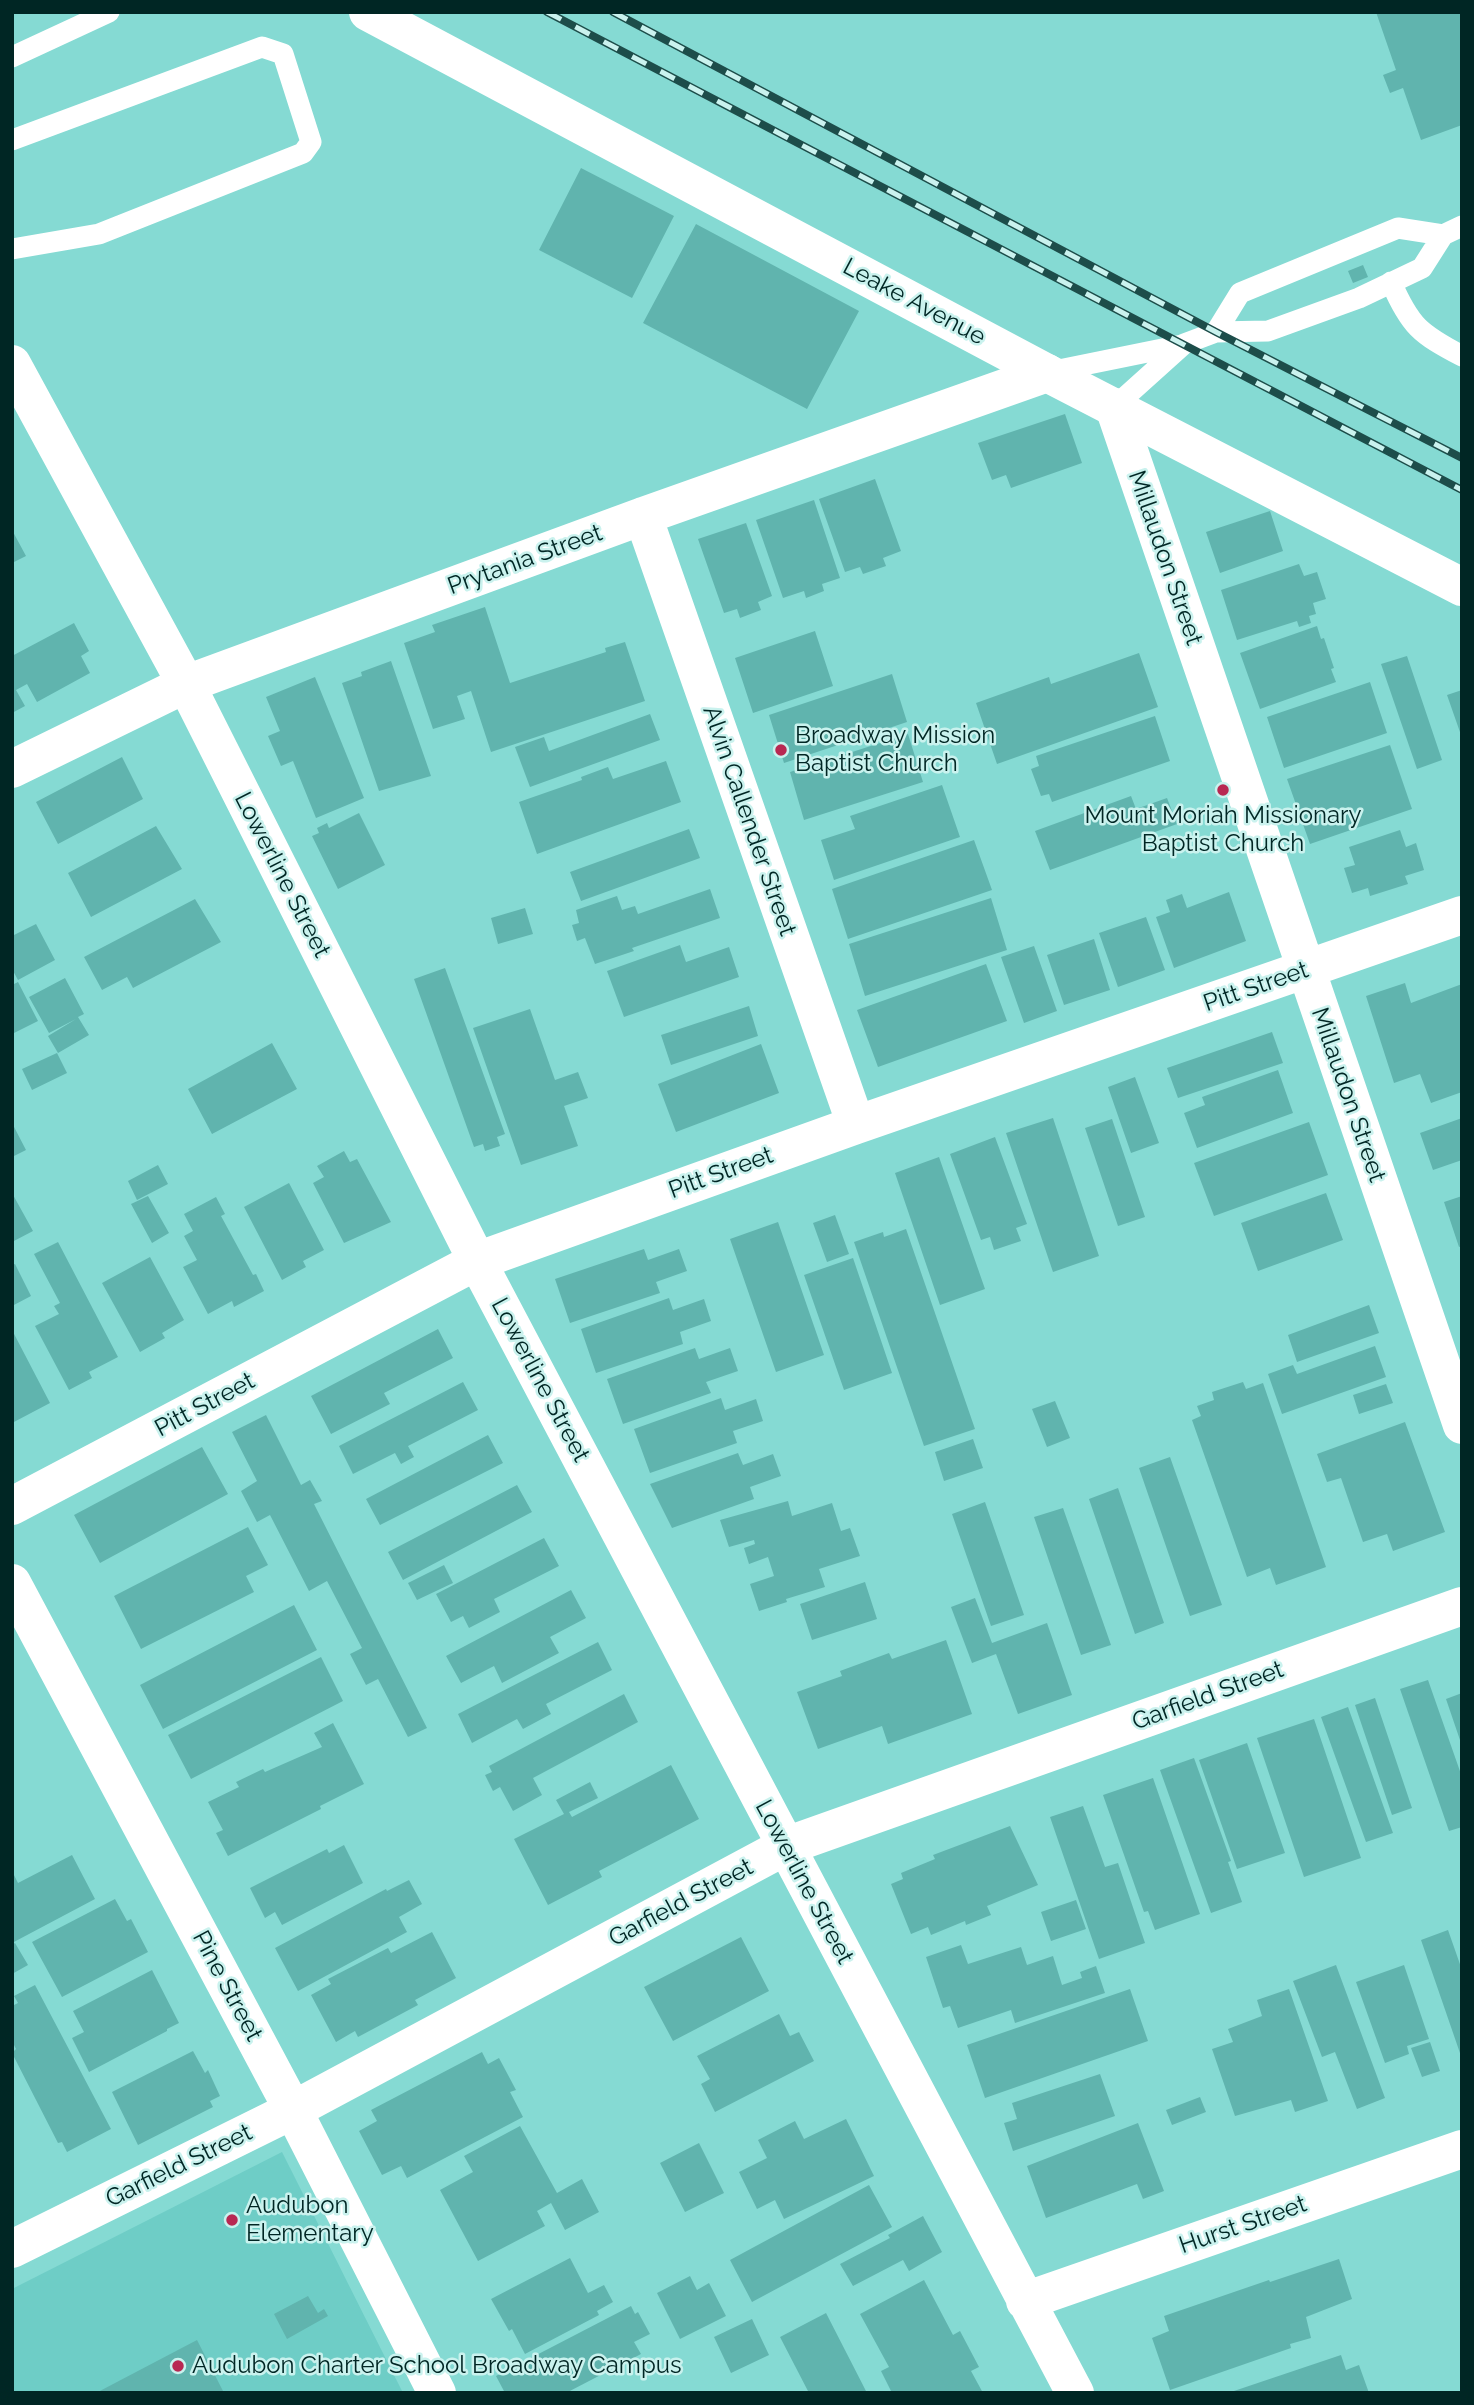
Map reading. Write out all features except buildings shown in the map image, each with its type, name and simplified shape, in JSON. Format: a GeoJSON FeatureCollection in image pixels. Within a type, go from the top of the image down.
{"type":"FeatureCollection","features":[{"type":"Feature","properties":{"kind":"street","name":"Leake Avenue"},"geometry":{"type":"LineString","coordinates":[[368,12],[1047,373],[1462,587]]}},
{"type":"Feature","properties":{"kind":"street","name":"Lowerline Street"},"geometry":{"type":"LineString","coordinates":[[12,363],[186,684],[477,1261],[1075,2393]]}},
{"type":"Feature","properties":{"kind":"street","name":"Prytania Street"},"geometry":{"type":"LineString","coordinates":[[12,769],[186,684],[643,516],[1047,373]]}},
{"type":"Feature","properties":{"kind":"street","name":"Millaudon Street"},"geometry":{"type":"LineString","coordinates":[[1114,407],[1462,1425]]}},
{"type":"Feature","properties":{"kind":"street","name":"Alvin Callender Street"},"geometry":{"type":"LineString","coordinates":[[643,516],[856,1125]]}},
{"type":"Feature","properties":{"kind":"street","name":"Pitt Street"},"geometry":{"type":"LineString","coordinates":[[12,1506],[477,1261],[856,1125],[1462,915]]}},
{"type":"Feature","properties":{"kind":"street","name":"Pine Street"},"geometry":{"type":"LineString","coordinates":[[12,1583],[293,2110],[437,2393]]}},
{"type":"Feature","properties":{"kind":"street","name":"Garfield Street"},"geometry":{"type":"LineString","coordinates":[[12,2249],[293,2110],[786,1846],[1462,1606]]}},
{"type":"Feature","properties":{"kind":"street","name":"Hurst Street"},"geometry":{"type":"LineString","coordinates":[[1025,2301],[1462,2149]]}},
{"type":"Feature","properties":{"kind":"lane"},"geometry":{"type":"LineString","coordinates":[[12,57],[109,12]]}},
{"type":"Feature","properties":{"kind":"lane"},"geometry":{"type":"LineString","coordinates":[[12,140],[262,47],[283,54],[311,142],[303,152],[99,234],[12,249]]}},
{"type":"Feature","properties":{"kind":"lane"},"geometry":{"type":"LineString","coordinates":[[1216,332],[1240,293],[1398,228],[1452,231]]}},
{"type":"Feature","properties":{"kind":"lane"},"geometry":{"type":"LineString","coordinates":[[1047,373],[1184,344],[1216,332],[1268,331],[1359,298],[1422,268],[1452,231]]}},
{"type":"Feature","properties":{"kind":"lane"},"geometry":{"type":"LineString","coordinates":[[1391,282],[1403,311],[1416,328],[1433,341],[1462,356]]}},
{"type":"Feature","properties":{"kind":"lane"},"geometry":{"type":"LineString","coordinates":[[1114,407],[1184,344]]}},
{"type":"Feature","properties":{"kind":"shaded area","name":"Audubon Elementary"},"geometry":{"type":"Polygon","coordinates":[[[282,2152],[403,2393],[12,2393],[12,2289],[282,2152]]]}},
{"type":"Feature","properties":{"kind":"railway"},"geometry":{"type":"LineString","coordinates":[[547,12],[1462,490]]}},
{"type":"Feature","properties":{"kind":"railway"},"geometry":{"type":"LineString","coordinates":[[613,12],[1216,332],[1462,458]]}},
{"type":"Feature","properties":{"kind":"place","name":"Broadway Mission Baptist Church"},"geometry":{"type":"Point","coordinates":[781,750]}},
{"type":"Feature","properties":{"kind":"place","name":"Mount Moriah Missionary Baptist Church"},"geometry":{"type":"Point","coordinates":[1223,790]}},
{"type":"Feature","properties":{"kind":"place","name":"Audubon Elementary"},"geometry":{"type":"Point","coordinates":[232,2220]}},
{"type":"Feature","properties":{"kind":"place","name":"Audubon Charter School Broadway Campus"},"geometry":{"type":"Point","coordinates":[178,2366]}}]}
